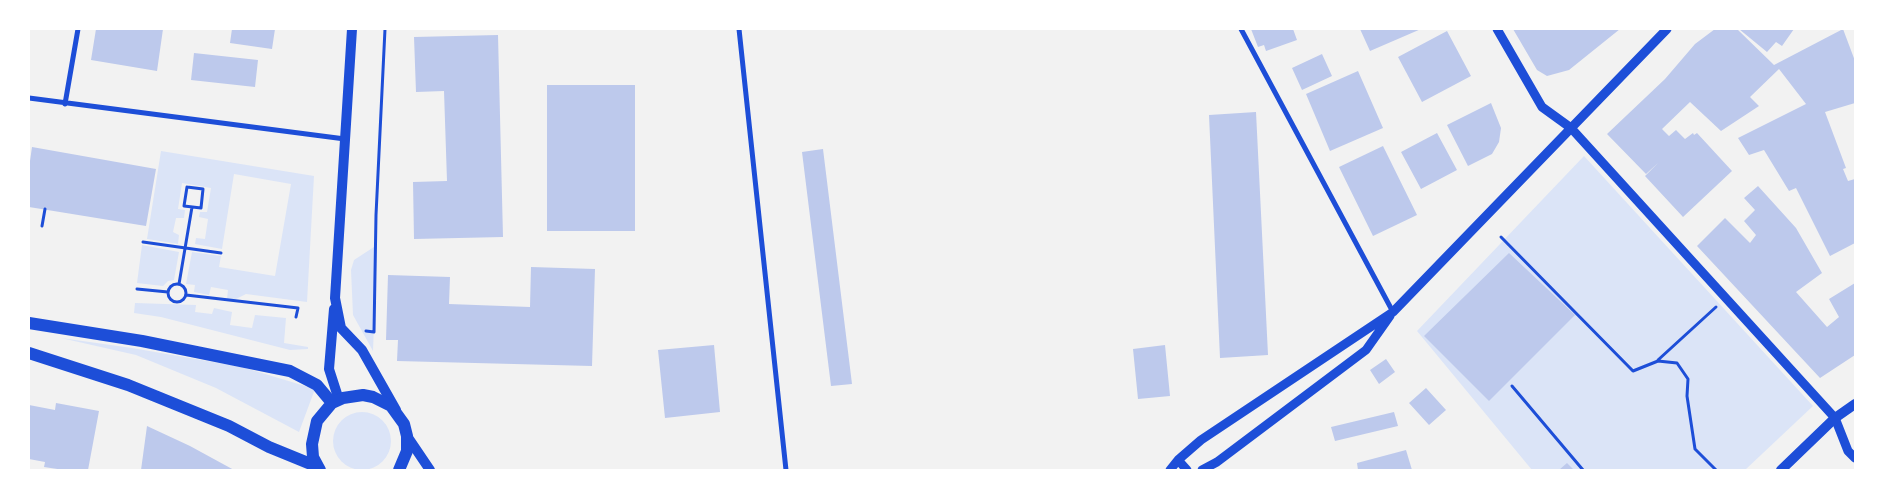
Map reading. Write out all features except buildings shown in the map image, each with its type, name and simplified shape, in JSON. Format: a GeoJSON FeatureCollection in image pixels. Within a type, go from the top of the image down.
{"type":"FeatureCollection","features":[{"type":"Feature","properties":{"kind":"main road"},"geometry":{"type":"LineString","coordinates":[[336,402],[329,369],[336,298],[352,29]]}},
{"type":"Feature","properties":{"kind":"main road"},"geometry":{"type":"LineString","coordinates":[[336,298],[341,328],[362,350],[398,413],[407,436],[430,470]]}},
{"type":"Feature","properties":{"kind":"main road"},"geometry":{"type":"LineString","coordinates":[[29,323],[142,341],[290,371],[317,385],[336,402]]}},
{"type":"Feature","properties":{"kind":"main road"},"geometry":{"type":"LineString","coordinates":[[29,353],[128,385],[229,426],[269,447],[319,469]]}},
{"type":"Feature","properties":{"kind":"main road"},"geometry":{"type":"LineString","coordinates":[[319,469],[313,457],[313,432],[323,411],[336,402],[353,395],[373,396],[391,406],[398,413]]}},
{"type":"Feature","properties":{"kind":"main road"},"geometry":{"type":"LineString","coordinates":[[1781,470],[1835,418],[1855,404]]}},
{"type":"Feature","properties":{"kind":"main road"},"geometry":{"type":"LineString","coordinates":[[398,470],[407,451],[407,436]]}},
{"type":"Feature","properties":{"kind":"street"},"geometry":{"type":"LineString","coordinates":[[65,104],[78,29]]}},
{"type":"Feature","properties":{"kind":"street"},"geometry":{"type":"LineString","coordinates":[[739,29],[786,470]]}},
{"type":"Feature","properties":{"kind":"street"},"geometry":{"type":"LineString","coordinates":[[1242,29],[1393,312]]}},
{"type":"Feature","properties":{"kind":"street"},"geometry":{"type":"LineString","coordinates":[[1497,29],[1542,107],[1570,128],[1835,418],[1848,451],[1855,458]]}},
{"type":"Feature","properties":{"kind":"street"},"geometry":{"type":"LineString","coordinates":[[1202,470],[1217,462],[1366,350],[1393,312],[1668,29]]}},
{"type":"Feature","properties":{"kind":"street"},"geometry":{"type":"LineString","coordinates":[[29,98],[345,139]]}},
{"type":"Feature","properties":{"kind":"street"},"geometry":{"type":"LineString","coordinates":[[1170,470],[1178,460],[1201,440],[1393,312]]}},
{"type":"Feature","properties":{"kind":"street"},"geometry":{"type":"LineString","coordinates":[[1178,460],[1187,470]]}},
{"type":"Feature","properties":{"kind":"path"},"geometry":{"type":"LineString","coordinates":[[341,328],[374,332],[376,215],[385,29]]}},
{"type":"Feature","properties":{"kind":"path"},"geometry":{"type":"LineString","coordinates":[[187,187],[203,189],[201,208],[192,207],[184,206],[187,187]]}},
{"type":"Feature","properties":{"kind":"path"},"geometry":{"type":"LineString","coordinates":[[179,284],[192,207]]}},
{"type":"Feature","properties":{"kind":"path"},"geometry":{"type":"LineString","coordinates":[[42,226],[45,209]]}},
{"type":"Feature","properties":{"kind":"path"},"geometry":{"type":"LineString","coordinates":[[1501,237],[1633,371],[1658,360],[1721,302]]}},
{"type":"Feature","properties":{"kind":"path"},"geometry":{"type":"LineString","coordinates":[[143,242],[221,253]]}},
{"type":"Feature","properties":{"kind":"path"},"geometry":{"type":"LineString","coordinates":[[179,284],[184,286],[186,295],[183,300],[178,302],[172,300],[168,292],[173,285],[179,284]]}},
{"type":"Feature","properties":{"kind":"path"},"geometry":{"type":"LineString","coordinates":[[137,289],[168,292]]}},
{"type":"Feature","properties":{"kind":"path"},"geometry":{"type":"LineString","coordinates":[[186,295],[298,308],[296,317]]}},
{"type":"Feature","properties":{"kind":"path"},"geometry":{"type":"LineString","coordinates":[[1658,360],[1677,363],[1688,379],[1687,396],[1695,449],[1716,470]]}},
{"type":"Feature","properties":{"kind":"path"},"geometry":{"type":"LineString","coordinates":[[1512,386],[1583,470]]}},
{"type":"Feature","properties":{"kind":"shaded area"},"geometry":{"type":"Polygon","coordinates":[[[161,151],[314,176],[307,302],[246,294],[234,300],[227,299],[228,290],[211,287],[209,295],[194,292],[195,285],[186,284],[192,252],[221,256],[219,267],[275,276],[291,184],[234,174],[222,249],[195,244],[196,238],[205,239],[208,219],[199,217],[200,212],[207,212],[211,188],[182,183],[178,209],[185,210],[184,218],[176,218],[173,232],[179,235],[178,244],[147,239],[161,151]]]}},
{"type":"Feature","properties":{"kind":"shaded area"},"geometry":{"type":"Polygon","coordinates":[[[1584,156],[1813,406],[1745,470],[1532,470],[1417,331],[1584,156]]]}},
{"type":"Feature","properties":{"kind":"shaded area"},"geometry":{"type":"Polygon","coordinates":[[[142,245],[179,252],[174,280],[168,281],[163,286],[137,283],[142,245]]]}},
{"type":"Feature","properties":{"kind":"shaded area"},"geometry":{"type":"Polygon","coordinates":[[[377,245],[373,351],[353,315],[351,270],[354,260],[377,245]]]}},
{"type":"Feature","properties":{"kind":"shaded area"},"geometry":{"type":"Polygon","coordinates":[[[135,303],[196,305],[195,312],[212,314],[214,308],[232,312],[230,325],[252,328],[255,315],[286,318],[284,343],[308,347],[308,349],[290,350],[161,317],[134,313],[135,303]]]}},
{"type":"Feature","properties":{"kind":"shaded area"},"geometry":{"type":"Polygon","coordinates":[[[61,338],[242,367],[315,389],[299,432],[216,388],[136,355],[61,338]]]}},
{"type":"Feature","properties":{"kind":"shaded area"},"geometry":{"type":"Polygon","coordinates":[[[362,412],[378,417],[386,425],[391,441],[386,457],[378,465],[362,470],[346,465],[338,457],[333,441],[338,425],[346,417],[362,412]]]}}]}
